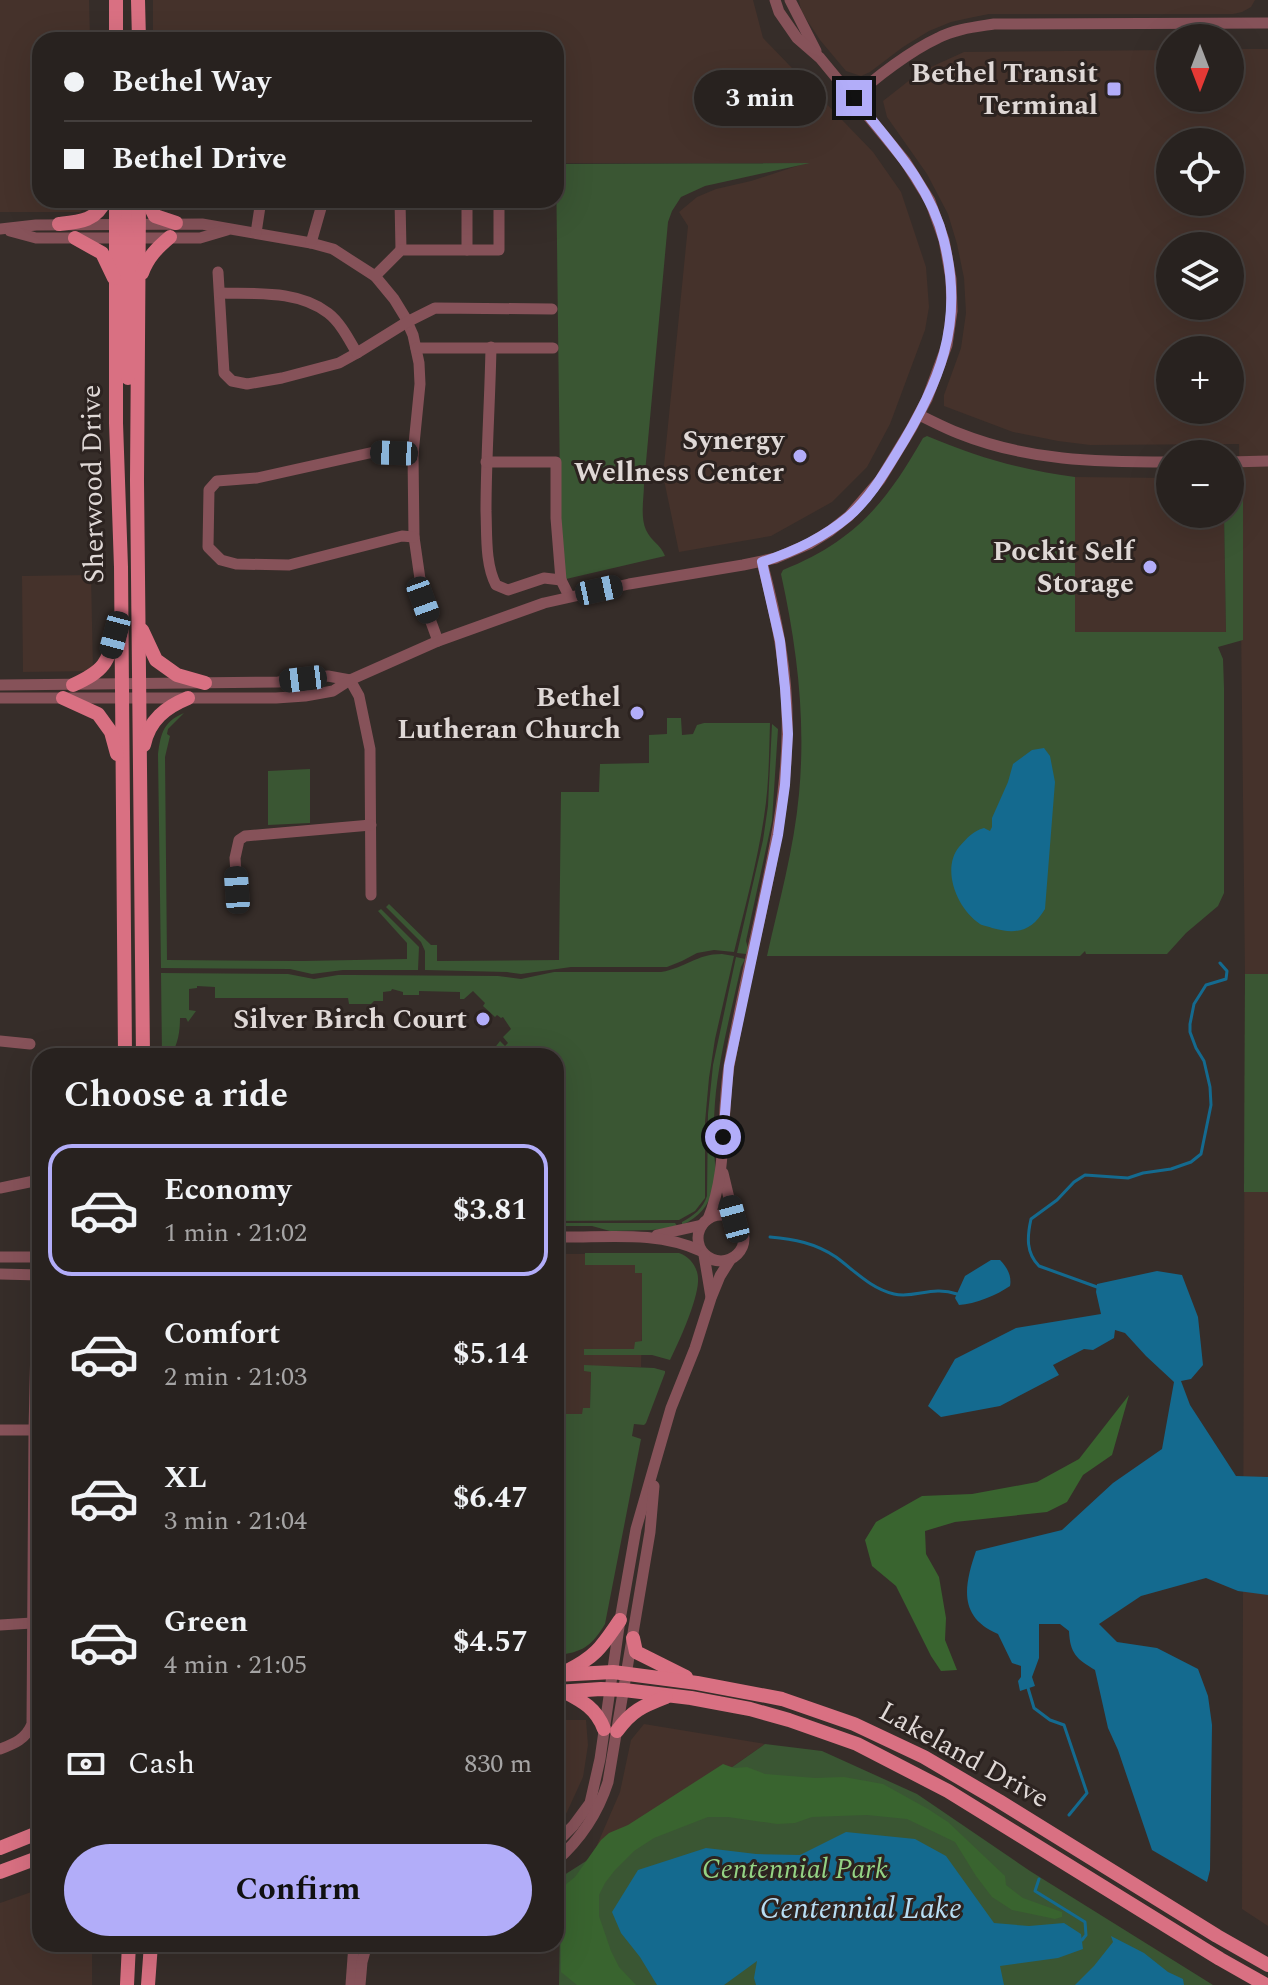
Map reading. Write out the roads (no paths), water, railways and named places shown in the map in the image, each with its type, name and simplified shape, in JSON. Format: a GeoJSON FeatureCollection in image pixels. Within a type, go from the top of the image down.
{"type":"FeatureCollection","features":[{"type":"Feature","properties":{"kind":"main road"},"geometry":{"type":"LineString","coordinates":[[116,0],[116,32]]}},
{"type":"Feature","properties":{"kind":"main road"},"geometry":{"type":"LineString","coordinates":[[137,5],[139,32]]}},
{"type":"Feature","properties":{"kind":"main road"},"geometry":{"type":"LineString","coordinates":[[59,224],[86,221],[102,208]]}},
{"type":"Feature","properties":{"kind":"main road","name":"Sherwood Drive"},"geometry":{"type":"LineString","coordinates":[[119,208],[128,230],[138,310],[143,1048]]}},
{"type":"Feature","properties":{"kind":"main road"},"geometry":{"type":"LineString","coordinates":[[128,208],[128,378],[137,435]]}},
{"type":"Feature","properties":{"kind":"main road","name":"Sherwood Drive"},"geometry":{"type":"LineString","coordinates":[[125,1048],[116,423],[117,287],[128,230],[136,208]]}},
{"type":"Feature","properties":{"kind":"main road"},"geometry":{"type":"LineString","coordinates":[[138,310],[145,265],[173,230],[155,216],[151,208]]}},
{"type":"Feature","properties":{"kind":"main road"},"geometry":{"type":"LineString","coordinates":[[75,238],[102,253],[117,287]]}},
{"type":"Feature","properties":{"kind":"main road"},"geometry":{"type":"LineString","coordinates":[[73,685],[105,664],[121,612]]}},
{"type":"Feature","properties":{"kind":"main road"},"geometry":{"type":"LineString","coordinates":[[139,624],[156,660],[177,675],[205,683]]}},
{"type":"Feature","properties":{"kind":"main road"},"geometry":{"type":"LineString","coordinates":[[63,698],[98,714],[111,732],[122,766]]}},
{"type":"Feature","properties":{"kind":"main road"},"geometry":{"type":"LineString","coordinates":[[140,761],[146,735],[157,718],[171,705],[188,698]]}},
{"type":"Feature","properties":{"kind":"main road"},"geometry":{"type":"LineString","coordinates":[[564,1672],[592,1658],[620,1620]]}},
{"type":"Feature","properties":{"kind":"main road"},"geometry":{"type":"LineString","coordinates":[[633,1638],[636,1652],[697,1683]]}},
{"type":"Feature","properties":{"kind":"main road","name":"Lakeland Drive"},"geometry":{"type":"LineString","coordinates":[[564,1674],[620,1673],[697,1683],[782,1699],[854,1724],[924,1757],[1268,1965]]}},
{"type":"Feature","properties":{"kind":"main road","name":"Lakeland Drive"},"geometry":{"type":"LineString","coordinates":[[564,1691],[617,1690],[670,1695],[750,1709],[831,1734],[948,1791],[1266,1985]]}},
{"type":"Feature","properties":{"kind":"main road"},"geometry":{"type":"LineString","coordinates":[[564,1694],[593,1709],[611,1730],[638,1708],[670,1695]]}},
{"type":"Feature","properties":{"kind":"main road"},"geometry":{"type":"LineString","coordinates":[[0,1848],[32,1835]]}},
{"type":"Feature","properties":{"kind":"main road"},"geometry":{"type":"LineString","coordinates":[[6,1870],[32,1862]]}},
{"type":"Feature","properties":{"kind":"main road"},"geometry":{"type":"LineString","coordinates":[[127,1985],[128,1952]]}},
{"type":"Feature","properties":{"kind":"main road"},"geometry":{"type":"LineString","coordinates":[[148,1985],[150,1952]]}},
{"type":"Feature","properties":{"kind":"street"},"geometry":{"type":"LineString","coordinates":[[140,691],[188,698],[305,696],[333,691],[350,680],[438,641],[544,603],[629,584],[762,562],[809,544],[849,516],[880,480],[919,415],[936,378],[949,334],[951,279],[944,240],[930,201],[905,161],[820,58],[797,38],[779,12],[775,0]]}},
{"type":"Feature","properties":{"kind":"street"},"geometry":{"type":"LineString","coordinates":[[790,0],[820,58]]}},
{"type":"Feature","properties":{"kind":"street"},"geometry":{"type":"LineString","coordinates":[[854,98],[917,50],[939,37],[963,29],[994,24],[1268,23]]}},
{"type":"Feature","properties":{"kind":"street"},"geometry":{"type":"LineString","coordinates":[[256,233],[260,208]]}},
{"type":"Feature","properties":{"kind":"street"},"geometry":{"type":"LineString","coordinates":[[311,243],[321,208]]}},
{"type":"Feature","properties":{"kind":"street"},"geometry":{"type":"LineString","coordinates":[[400,208],[401,250]]}},
{"type":"Feature","properties":{"kind":"street"},"geometry":{"type":"LineString","coordinates":[[467,208],[467,250]]}},
{"type":"Feature","properties":{"kind":"street"},"geometry":{"type":"LineString","coordinates":[[375,276],[401,250],[499,250],[499,208]]}},
{"type":"Feature","properties":{"kind":"street"},"geometry":{"type":"LineString","coordinates":[[1,229],[59,224],[173,230],[200,238],[231,228],[333,249],[375,276],[394,299],[407,322],[416,348],[420,384],[413,454],[414,537],[423,600],[438,641]]}},
{"type":"Feature","properties":{"kind":"street"},"geometry":{"type":"LineString","coordinates":[[1,229],[36,238],[75,238],[128,230]]}},
{"type":"Feature","properties":{"kind":"street"},"geometry":{"type":"LineString","coordinates":[[218,272],[224,373],[232,381],[247,384],[339,363],[435,308],[552,309]]}},
{"type":"Feature","properties":{"kind":"street"},"geometry":{"type":"LineString","coordinates":[[220,293],[278,294],[308,301],[330,314],[357,353]]}},
{"type":"Feature","properties":{"kind":"street"},"geometry":{"type":"LineString","coordinates":[[491,347],[486,462],[490,569],[496,585],[508,590],[544,578],[561,580]]}},
{"type":"Feature","properties":{"kind":"street"},"geometry":{"type":"LineString","coordinates":[[416,348],[553,348]]}},
{"type":"Feature","properties":{"kind":"street"},"geometry":{"type":"LineString","coordinates":[[919,415],[985,443],[1044,456],[1080,461],[1156,462]]}},
{"type":"Feature","properties":{"kind":"street"},"geometry":{"type":"LineString","coordinates":[[413,454],[374,452],[257,478],[217,481],[209,490],[208,547],[221,560],[236,564],[289,565],[402,536],[414,537]]}},
{"type":"Feature","properties":{"kind":"street"},"geometry":{"type":"LineString","coordinates":[[1244,462],[1268,461]]}},
{"type":"Feature","properties":{"kind":"street"},"geometry":{"type":"LineString","coordinates":[[486,462],[556,462],[561,580],[569,596]]}},
{"type":"Feature","properties":{"kind":"street"},"geometry":{"type":"LineString","coordinates":[[711,1298],[698,1241],[717,1199],[729,1066],[778,835],[785,785],[788,734],[785,688],[780,641],[762,562]]}},
{"type":"Feature","properties":{"kind":"street"},"geometry":{"type":"LineString","coordinates":[[0,698],[63,698],[205,683],[278,682],[328,676],[350,680]]}},
{"type":"Feature","properties":{"kind":"street"},"geometry":{"type":"LineString","coordinates":[[350,680],[359,696],[370,749],[371,895]]}},
{"type":"Feature","properties":{"kind":"street"},"geometry":{"type":"LineString","coordinates":[[0,685],[73,685],[122,692]]}},
{"type":"Feature","properties":{"kind":"street"},"geometry":{"type":"LineString","coordinates":[[237,890],[235,858],[239,840],[245,836],[371,825]]}},
{"type":"Feature","properties":{"kind":"street"},"geometry":{"type":"LineString","coordinates":[[0,1041],[30,1044]]}},
{"type":"Feature","properties":{"kind":"street"},"geometry":{"type":"LineString","coordinates":[[564,1854],[589,1824],[608,1782],[611,1730],[620,1673],[620,1620],[636,1529],[671,1408],[720,1276],[730,1260],[740,1252],[744,1240],[742,1228],[734,1219],[721,1167]]}},
{"type":"Feature","properties":{"kind":"street"},"geometry":{"type":"LineString","coordinates":[[0,1188],[32,1181]]}},
{"type":"Feature","properties":{"kind":"street"},"geometry":{"type":"LineString","coordinates":[[648,1237],[705,1222],[718,1215],[734,1219]]}},
{"type":"Feature","properties":{"kind":"street"},"geometry":{"type":"LineString","coordinates":[[564,1237],[648,1237],[682,1242],[717,1261],[730,1260]]}},
{"type":"Feature","properties":{"kind":"street"},"geometry":{"type":"LineString","coordinates":[[0,1257],[32,1257]]}},
{"type":"Feature","properties":{"kind":"street"},"geometry":{"type":"LineString","coordinates":[[0,1274],[32,1275]]}},
{"type":"Feature","properties":{"kind":"street"},"geometry":{"type":"LineString","coordinates":[[0,1430],[32,1430]]}},
{"type":"Feature","properties":{"kind":"street"},"geometry":{"type":"LineString","coordinates":[[620,1673],[633,1638],[650,1532],[655,1465]]}},
{"type":"Feature","properties":{"kind":"street"},"geometry":{"type":"LineString","coordinates":[[0,1625],[32,1623],[32,1724],[24,1738],[0,1749]]}},
{"type":"Feature","properties":{"kind":"street"},"geometry":{"type":"LineString","coordinates":[[564,1835],[590,1803],[600,1759],[611,1730]]}},
{"type":"Feature","properties":{"kind":"street"},"geometry":{"type":"LineString","coordinates":[[351,1985],[353,1952]]}},
{"type":"Feature","properties":{"kind":"street"},"geometry":{"type":"LineString","coordinates":[[360,1985],[365,1952]]}},
{"type":"Feature","properties":{"kind":"water"},"geometry":{"type":"Polygon","coordinates":[[[1044,748],[1050,756],[1055,782],[1045,909],[1029,927],[1016,931],[982,925],[964,909],[954,888],[951,866],[954,856],[973,833],[984,828],[990,831],[1013,764],[1032,750],[1044,748]]]}},
{"type":"Feature","properties":{"kind":"water"},"geometry":{"type":"Polygon","coordinates":[[[991,1260],[1000,1260],[1005,1266],[1010,1275],[1010,1286],[986,1298],[959,1305],[955,1298],[965,1276],[991,1260]]]}},
{"type":"Feature","properties":{"kind":"water"},"geometry":{"type":"Polygon","coordinates":[[[1157,1271],[1182,1275],[1198,1317],[1203,1365],[1191,1379],[1181,1381],[1190,1405],[1236,1476],[1268,1477],[1268,1595],[1238,1591],[1206,1578],[1141,1596],[1099,1624],[1117,1642],[1157,1648],[1198,1669],[1208,1696],[1212,1725],[1210,1870],[1207,1882],[1152,1850],[1108,1728],[1095,1670],[1076,1655],[1069,1631],[1060,1624],[1039,1624],[1039,1658],[1032,1677],[1035,1686],[1020,1691],[1021,1666],[1012,1663],[998,1634],[976,1619],[970,1609],[967,1588],[976,1551],[1062,1530],[1113,1483],[1162,1449],[1174,1382],[1125,1333],[1115,1330],[1114,1338],[1093,1350],[1084,1349],[1053,1365],[1059,1375],[1000,1406],[941,1417],[928,1406],[955,1359],[1016,1328],[1101,1314],[1097,1284],[1157,1271]]]}},
{"type":"Feature","properties":{"kind":"water","name":"Centennial Lake"},"geometry":{"type":"Polygon","coordinates":[[[846,1832],[915,1839],[946,1856],[994,1923],[1029,1926],[1064,1923],[1081,1934],[1083,1949],[1058,1958],[1000,1966],[1004,1985],[756,1985],[757,1961],[724,1985],[657,1985],[621,1933],[612,1912],[638,1870],[706,1848],[800,1855],[846,1832]]]}},
{"type":"Feature","properties":{"kind":"water"},"geometry":{"type":"Polygon","coordinates":[[[1111,1936],[1183,1979],[1184,1985],[1075,1985],[1113,1942],[1111,1936]]]}},
{"type":"Feature","properties":{"kind":"waterway"},"geometry":{"type":"LineString","coordinates":[[1097,1287],[1039,1266],[1029,1244],[1031,1219],[1085,1175],[1128,1178],[1171,1169],[1191,1162],[1201,1154],[1211,1105],[1210,1087],[1204,1061],[1190,1032],[1190,1024],[1194,1004],[1206,985],[1226,979],[1227,971],[1220,963]]}},
{"type":"Feature","properties":{"kind":"waterway"},"geometry":{"type":"LineString","coordinates":[[770,1237],[820,1248],[870,1283],[894,1294],[940,1291],[957,1294]]}},
{"type":"Feature","properties":{"kind":"waterway"},"geometry":{"type":"LineString","coordinates":[[1028,1688],[1034,1708],[1050,1720],[1064,1725],[1087,1793],[1069,1815]]}},
{"type":"Feature","properties":{"kind":"waterway"},"geometry":{"type":"LineString","coordinates":[[1039,1879],[1035,1891],[1085,1922],[1086,1935],[1082,1940]]}},
{"type":"Feature","properties":{"kind":"place","name":"Bethel Transit Terminal"},"geometry":{"type":"Point","coordinates":[1114,89]}},
{"type":"Feature","properties":{"kind":"place","name":"Synergy Wellness Center"},"geometry":{"type":"Point","coordinates":[800,456]}},
{"type":"Feature","properties":{"kind":"place","name":"Pockit Self Storage"},"geometry":{"type":"Point","coordinates":[1150,567]}},
{"type":"Feature","properties":{"kind":"place","name":"Bethel Lutheran Church"},"geometry":{"type":"Point","coordinates":[637,713]}},
{"type":"Feature","properties":{"kind":"place","name":"Silver Birch Court"},"geometry":{"type":"Point","coordinates":[483,1019]}},
{"type":"Feature","properties":{"kind":"park label","name":"Centennial Park"},"geometry":{"type":"Point","coordinates":[795,1869]}}]}
